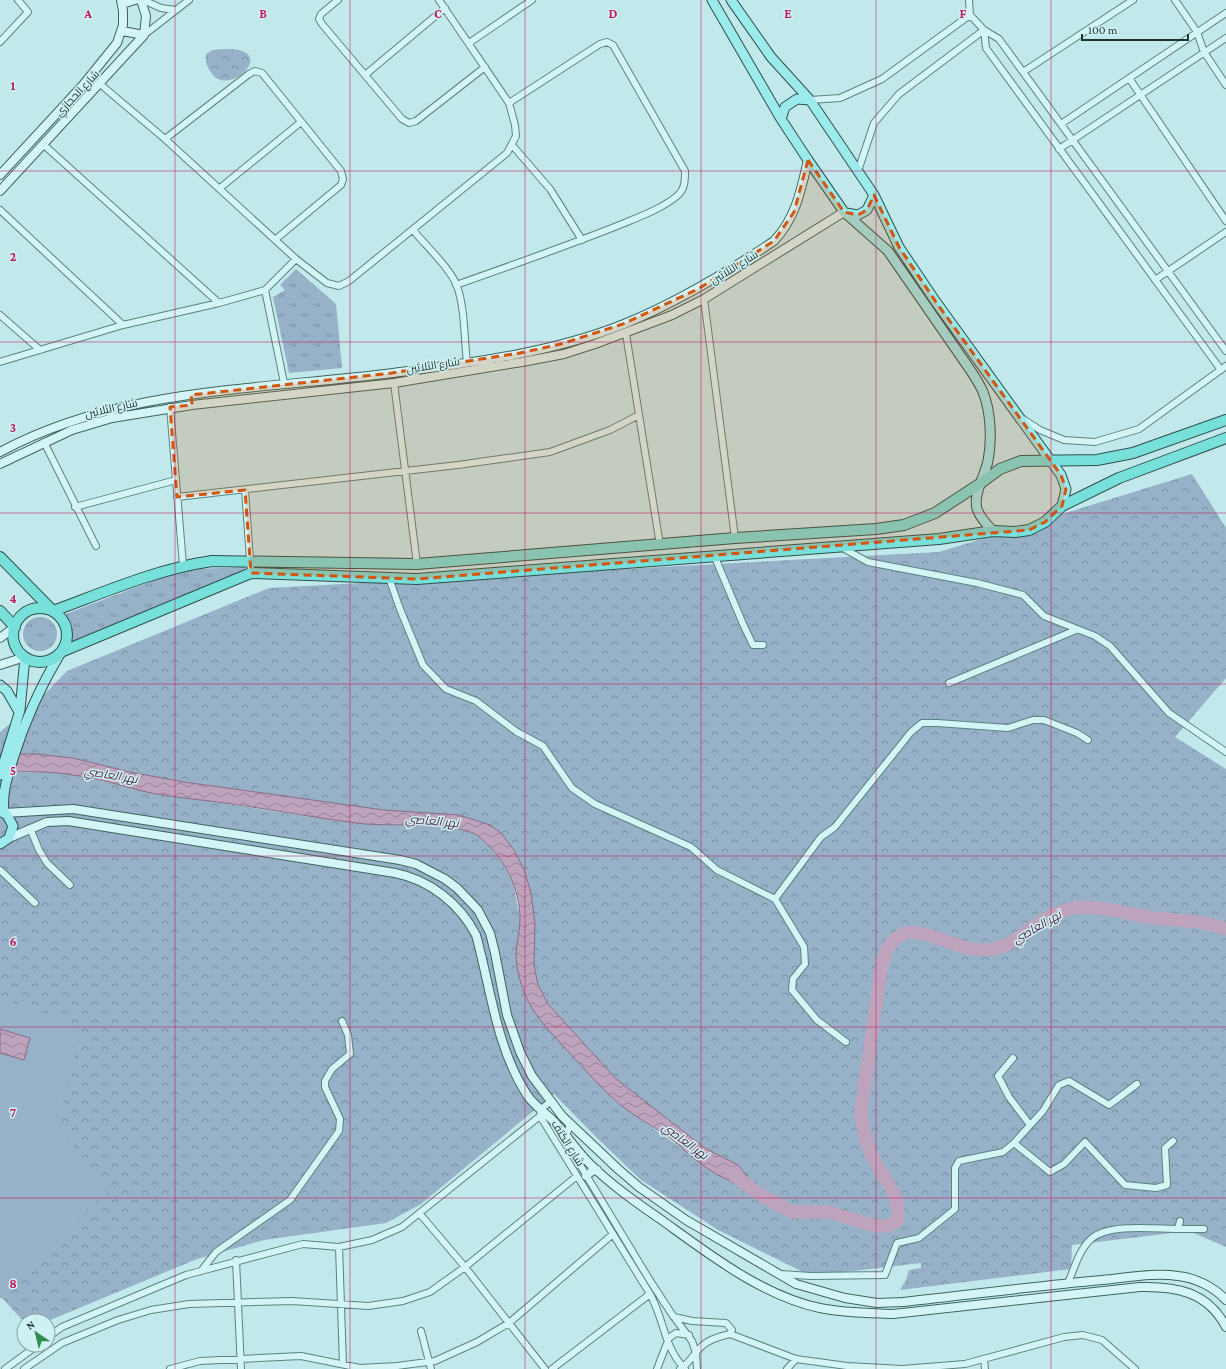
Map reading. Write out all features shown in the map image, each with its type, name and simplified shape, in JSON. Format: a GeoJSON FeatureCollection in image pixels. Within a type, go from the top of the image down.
{"type":"FeatureCollection","features":[{"type":"Feature","properties":{"kind":"highway"},"geometry":{"type":"LineString","coordinates":[[1226,420],[1133,453],[1098,460],[1021,461],[1000,469],[982,484],[935,513],[904,525],[876,529],[735,538],[417,564],[212,561],[183,565],[53,611],[48,609],[33,609],[22,615],[15,627],[14,640],[20,652],[25,657],[37,661],[50,660],[61,652],[251,573],[417,579],[939,538],[993,531],[1015,532],[1029,530],[1045,522],[1062,506],[1119,478],[1226,438]]}},
{"type":"Feature","properties":{"kind":"highway"},"geometry":{"type":"LineString","coordinates":[[0,557],[63,620],[67,633],[65,646],[61,652]]}},
{"type":"Feature","properties":{"kind":"highway"},"geometry":{"type":"LineString","coordinates":[[0,611],[15,627]]}},
{"type":"Feature","properties":{"kind":"main road"},"geometry":{"type":"LineString","coordinates":[[0,175],[83,85],[110,53],[122,32],[124,18],[121,2],[135,0]]}},
{"type":"Feature","properties":{"kind":"main road"},"geometry":{"type":"LineString","coordinates":[[122,32],[144,35],[146,16],[142,0]]}},
{"type":"Feature","properties":{"kind":"main road"},"geometry":{"type":"LineString","coordinates":[[712,0],[781,119],[808,160],[844,212],[888,251],[971,371],[983,392],[988,413],[988,461],[976,500],[977,509],[993,531]]}},
{"type":"Feature","properties":{"kind":"main road"},"geometry":{"type":"LineString","coordinates":[[731,0],[771,57],[810,100],[874,195],[900,247],[936,302],[990,379],[1052,461],[1061,475],[1066,489],[1062,506]]}},
{"type":"Feature","properties":{"kind":"main road","name":"شارع الحجازي"},"geometry":{"type":"LineString","coordinates":[[0,191],[144,35]]}},
{"type":"Feature","properties":{"kind":"main road"},"geometry":{"type":"LineString","coordinates":[[83,85],[92,93]]}},
{"type":"Feature","properties":{"kind":"main road"},"geometry":{"type":"LineString","coordinates":[[781,119],[785,107],[797,99],[810,100]]}},
{"type":"Feature","properties":{"kind":"main road"},"geometry":{"type":"LineString","coordinates":[[0,452],[38,434],[89,414],[113,408],[191,395],[284,383],[392,373],[467,362],[561,344],[623,324],[667,304],[709,282],[774,241],[782,233],[794,212],[808,160]]}},
{"type":"Feature","properties":{"kind":"main road"},"geometry":{"type":"LineString","coordinates":[[844,212],[858,215],[868,210],[874,195]]}},
{"type":"Feature","properties":{"kind":"main road","name":"شارع الثلاثين"},"geometry":{"type":"LineString","coordinates":[[0,464],[44,442],[98,421],[170,407],[394,383],[564,354],[626,334],[672,315],[704,299],[844,212]]}},
{"type":"Feature","properties":{"kind":"main road"},"geometry":{"type":"LineString","coordinates":[[667,304],[672,315]]}},
{"type":"Feature","properties":{"kind":"main road"},"geometry":{"type":"LineString","coordinates":[[520,353],[522,362]]}},
{"type":"Feature","properties":{"kind":"main road"},"geometry":{"type":"LineString","coordinates":[[191,395],[192,405]]}},
{"type":"Feature","properties":{"kind":"main road"},"geometry":{"type":"LineString","coordinates":[[0,638],[15,627]]}},
{"type":"Feature","properties":{"kind":"main road"},"geometry":{"type":"LineString","coordinates":[[0,775],[16,737],[40,688],[61,652]]}},
{"type":"Feature","properties":{"kind":"main road"},"geometry":{"type":"LineString","coordinates":[[0,666],[25,657],[16,737],[3,792],[2,812]]}},
{"type":"Feature","properties":{"kind":"main road"},"geometry":{"type":"LineString","coordinates":[[0,686],[7,691],[19,712]]}},
{"type":"Feature","properties":{"kind":"main road"},"geometry":{"type":"LineString","coordinates":[[2,812],[80,810],[400,860],[416,864],[436,874],[457,888],[478,910],[490,934],[508,1015],[520,1052],[532,1076],[550,1102],[570,1124],[639,1187],[686,1220],[796,1284],[822,1292],[877,1302],[903,1302],[1068,1283],[1161,1275],[1178,1276],[1198,1281],[1214,1289],[1226,1300]]}},
{"type":"Feature","properties":{"kind":"main road"},"geometry":{"type":"LineString","coordinates":[[2,812],[10,818],[13,826],[3,843]]}},
{"type":"Feature","properties":{"kind":"main road"},"geometry":{"type":"LineString","coordinates":[[3,843],[30,828],[47,822],[68,821],[396,873],[410,876],[426,885],[455,906],[469,922],[476,935],[497,1024],[509,1057],[528,1096],[540,1112],[566,1136],[612,1185],[722,1264],[778,1294],[820,1308],[860,1313],[893,1314],[1140,1287],[1166,1287],[1194,1295],[1208,1303],[1226,1327]]}},
{"type":"Feature","properties":{"kind":"main road"},"geometry":{"type":"LineString","coordinates":[[586,1176],[592,1171],[597,1170]]}},
{"type":"Feature","properties":{"kind":"street"},"geometry":{"type":"LineString","coordinates":[[0,42],[28,12],[18,0]]}},
{"type":"Feature","properties":{"kind":"street"},"geometry":{"type":"LineString","coordinates":[[142,0],[160,8],[176,10]]}},
{"type":"Feature","properties":{"kind":"street"},"geometry":{"type":"LineString","coordinates":[[144,35],[189,0]]}},
{"type":"Feature","properties":{"kind":"street"},"geometry":{"type":"LineString","coordinates":[[338,0],[321,14],[319,19],[402,119],[409,123],[416,121],[485,67]]}},
{"type":"Feature","properties":{"kind":"street"},"geometry":{"type":"LineString","coordinates":[[100,84],[220,188],[296,259],[327,283],[339,286],[349,281],[507,153],[516,136],[515,125],[509,103],[439,0]]}},
{"type":"Feature","properties":{"kind":"street"},"geometry":{"type":"LineString","coordinates":[[469,44],[532,0]]}},
{"type":"Feature","properties":{"kind":"street"},"geometry":{"type":"LineString","coordinates":[[969,0],[970,15],[984,30],[999,39],[1167,272],[1226,351]]}},
{"type":"Feature","properties":{"kind":"street"},"geometry":{"type":"LineString","coordinates":[[1023,72],[1133,0]]}},
{"type":"Feature","properties":{"kind":"street"},"geometry":{"type":"LineString","coordinates":[[1175,0],[1197,32],[1204,52],[1226,85]]}},
{"type":"Feature","properties":{"kind":"street"},"geometry":{"type":"LineString","coordinates":[[364,75],[445,8]]}},
{"type":"Feature","properties":{"kind":"street"},"geometry":{"type":"LineString","coordinates":[[1061,124],[1226,12]]}},
{"type":"Feature","properties":{"kind":"street"},"geometry":{"type":"LineString","coordinates":[[810,100],[840,98],[882,79],[970,15]]}},
{"type":"Feature","properties":{"kind":"street"},"geometry":{"type":"LineString","coordinates":[[984,30],[986,48],[1155,280],[1224,368],[1139,429],[1095,442],[1064,440],[1040,430],[1020,418]]}},
{"type":"Feature","properties":{"kind":"street"},"geometry":{"type":"LineString","coordinates":[[858,171],[874,123],[899,94],[984,30]]}},
{"type":"Feature","properties":{"kind":"street"},"geometry":{"type":"LineString","coordinates":[[1059,149],[1226,38]]}},
{"type":"Feature","properties":{"kind":"street"},"geometry":{"type":"LineString","coordinates":[[456,285],[582,240],[664,205],[678,196],[684,187],[685,172],[613,45],[607,42],[600,44],[509,103]]}},
{"type":"Feature","properties":{"kind":"street"},"geometry":{"type":"LineString","coordinates":[[165,139],[255,71],[262,73],[341,172],[344,179],[340,185],[276,240]]}},
{"type":"Feature","properties":{"kind":"street"},"geometry":{"type":"LineString","coordinates":[[1129,78],[1226,221]]}},
{"type":"Feature","properties":{"kind":"street"},"geometry":{"type":"LineString","coordinates":[[220,188],[301,122]]}},
{"type":"Feature","properties":{"kind":"street"},"geometry":{"type":"LineString","coordinates":[[44,145],[219,303]]}},
{"type":"Feature","properties":{"kind":"street"},"geometry":{"type":"LineString","coordinates":[[512,145],[550,188],[582,240]]}},
{"type":"Feature","properties":{"kind":"street"},"geometry":{"type":"LineString","coordinates":[[0,210],[123,325]]}},
{"type":"Feature","properties":{"kind":"street"},"geometry":{"type":"LineString","coordinates":[[413,230],[449,273],[456,285],[459,296],[467,362]]}},
{"type":"Feature","properties":{"kind":"street"},"geometry":{"type":"LineString","coordinates":[[1155,280],[1226,232]]}},
{"type":"Feature","properties":{"kind":"street"},"geometry":{"type":"LineString","coordinates":[[0,362],[123,325],[219,303],[265,290],[296,259]]}},
{"type":"Feature","properties":{"kind":"street"},"geometry":{"type":"LineString","coordinates":[[265,290],[284,383]]}},
{"type":"Feature","properties":{"kind":"street"},"geometry":{"type":"LineString","coordinates":[[704,299],[735,538]]}},
{"type":"Feature","properties":{"kind":"street"},"geometry":{"type":"LineString","coordinates":[[0,315],[40,350]]}},
{"type":"Feature","properties":{"kind":"street"},"geometry":{"type":"LineString","coordinates":[[626,334],[660,545]]}},
{"type":"Feature","properties":{"kind":"street"},"geometry":{"type":"LineString","coordinates":[[394,383],[417,564]]}},
{"type":"Feature","properties":{"kind":"street"},"geometry":{"type":"LineString","coordinates":[[170,407],[183,565]]}},
{"type":"Feature","properties":{"kind":"street"},"geometry":{"type":"LineString","coordinates":[[177,497],[406,471],[550,452],[610,430],[639,415]]}},
{"type":"Feature","properties":{"kind":"street"},"geometry":{"type":"LineString","coordinates":[[44,442],[75,507],[96,546]]}},
{"type":"Feature","properties":{"kind":"street"},"geometry":{"type":"LineString","coordinates":[[75,507],[176,480]]}},
{"type":"Feature","properties":{"kind":"street"},"geometry":{"type":"LineString","coordinates":[[245,490],[251,573]]}},
{"type":"Feature","properties":{"kind":"street"},"geometry":{"type":"LineString","coordinates":[[838,546],[868,562],[977,583],[1023,595],[1044,616],[1076,630],[1095,636],[1110,646],[1169,712],[1226,752]]}},
{"type":"Feature","properties":{"kind":"street"},"geometry":{"type":"LineString","coordinates":[[714,555],[753,645],[763,645]]}},
{"type":"Feature","properties":{"kind":"street"},"geometry":{"type":"LineString","coordinates":[[389,578],[423,665],[446,689],[476,701],[517,732],[543,746],[572,788],[595,804],[691,848],[716,870],[775,899],[804,946],[805,964],[793,979],[792,990],[817,1020],[846,1042]]}},
{"type":"Feature","properties":{"kind":"street"},"geometry":{"type":"LineString","coordinates":[[949,683],[1076,630]]}},
{"type":"Feature","properties":{"kind":"street"},"geometry":{"type":"LineString","coordinates":[[775,899],[821,837],[835,827],[911,732],[922,723],[1008,728],[1032,720],[1044,720],[1077,733],[1088,740]]}},
{"type":"Feature","properties":{"kind":"street"},"geometry":{"type":"LineString","coordinates":[[30,828],[39,850],[47,863],[70,885]]}},
{"type":"Feature","properties":{"kind":"street"},"geometry":{"type":"LineString","coordinates":[[0,870],[35,903]]}},
{"type":"Feature","properties":{"kind":"street"},"geometry":{"type":"LineString","coordinates":[[201,1270],[216,1252],[290,1200],[339,1131],[340,1119],[325,1087],[325,1081],[332,1069],[350,1054],[348,1035],[342,1021]]}},
{"type":"Feature","properties":{"kind":"street"},"geometry":{"type":"LineString","coordinates":[[1013,1058],[998,1076],[1009,1097],[1030,1125]]}},
{"type":"Feature","properties":{"kind":"street"},"geometry":{"type":"LineString","coordinates":[[777,1274],[811,1276],[885,1275],[898,1243],[919,1238],[955,1209],[955,1168],[959,1162],[1003,1152],[1014,1143],[1043,1111],[1059,1084],[1069,1081],[1109,1105],[1137,1084]]}},
{"type":"Feature","properties":{"kind":"street"},"geometry":{"type":"LineString","coordinates":[[56,1331],[62,1327],[201,1270],[303,1244],[339,1247],[372,1240],[402,1227],[420,1214],[550,1102]]}},
{"type":"Feature","properties":{"kind":"street","name":"شارع الكتف"},"geometry":{"type":"LineString","coordinates":[[540,1112],[577,1176],[650,1294],[660,1313],[667,1342],[674,1356],[683,1368]]}},
{"type":"Feature","properties":{"kind":"street"},"geometry":{"type":"LineString","coordinates":[[570,1124],[566,1136],[568,1145],[673,1316],[689,1335],[696,1353],[697,1369]]}},
{"type":"Feature","properties":{"kind":"street"},"geometry":{"type":"LineString","coordinates":[[1014,1143],[1050,1172],[1064,1164],[1086,1142],[1125,1185],[1156,1188],[1167,1185],[1165,1148],[1173,1141]]}},
{"type":"Feature","properties":{"kind":"street"},"geometry":{"type":"LineString","coordinates":[[24,1369],[62,1343],[118,1320],[152,1310],[189,1304],[292,1300],[368,1306],[403,1301],[430,1292],[464,1267],[577,1176]]}},
{"type":"Feature","properties":{"kind":"street"},"geometry":{"type":"LineString","coordinates":[[420,1214],[545,1369]]}},
{"type":"Feature","properties":{"kind":"street"},"geometry":{"type":"LineString","coordinates":[[1178,1229],[1180,1221]]}},
{"type":"Feature","properties":{"kind":"street"},"geometry":{"type":"LineString","coordinates":[[1068,1283],[1081,1252],[1090,1240],[1099,1234],[1130,1229],[1204,1230]]}},
{"type":"Feature","properties":{"kind":"street"},"geometry":{"type":"LineString","coordinates":[[170,1369],[200,1361],[301,1356],[360,1368],[397,1366],[435,1361],[477,1342],[509,1323],[613,1234]]}},
{"type":"Feature","properties":{"kind":"street"},"geometry":{"type":"LineString","coordinates":[[339,1247],[343,1364]]}},
{"type":"Feature","properties":{"kind":"street"},"geometry":{"type":"LineString","coordinates":[[236,1260],[241,1369]]}},
{"type":"Feature","properties":{"kind":"street"},"geometry":{"type":"LineString","coordinates":[[552,1369],[650,1294]]}},
{"type":"Feature","properties":{"kind":"street"},"geometry":{"type":"LineString","coordinates":[[673,1316],[692,1321],[726,1322],[732,1330],[730,1334]]}},
{"type":"Feature","properties":{"kind":"street"},"geometry":{"type":"LineString","coordinates":[[421,1331],[431,1369]]}},
{"type":"Feature","properties":{"kind":"street"},"geometry":{"type":"LineString","coordinates":[[657,1369],[667,1342],[672,1335],[676,1333],[689,1335]]}},
{"type":"Feature","properties":{"kind":"street"},"geometry":{"type":"LineString","coordinates":[[683,1368],[707,1342],[730,1334],[796,1359],[847,1366],[902,1369],[944,1367],[984,1359],[1064,1337],[1083,1335],[1102,1340],[1135,1369]]}},
{"type":"Feature","properties":{"kind":"street"},"geometry":{"type":"LineString","coordinates":[[5,1369],[27,1353]]}},
{"type":"Feature","properties":{"kind":"street"},"geometry":{"type":"LineString","coordinates":[[787,1369],[796,1359]]}},
{"type":"Feature","properties":{"kind":"street"},"geometry":{"type":"LineString","coordinates":[[984,1359],[985,1369]]}},
{"type":"Feature","properties":{"kind":"highlighted area"},"geometry":{"type":"Polygon","coordinates":[[[808,160],[844,212],[858,215],[867,210],[874,195],[899,247],[936,302],[1061,475],[1066,489],[1062,506],[1045,522],[1029,530],[417,579],[251,573],[245,490],[177,497],[170,407],[192,405],[191,395],[392,373],[520,353],[561,344],[623,324],[698,289],[774,241],[794,212],[808,160]]]}},
{"type":"Feature","properties":{"kind":"green space"},"geometry":{"type":"Polygon","coordinates":[[[226,49],[242,51],[249,56],[250,63],[246,70],[239,76],[229,80],[220,80],[212,74],[209,69],[206,62],[206,54],[213,50],[226,49]]]}},
{"type":"Feature","properties":{"kind":"green space"},"geometry":{"type":"Polygon","coordinates":[[[296,269],[336,304],[342,368],[289,373],[273,297],[285,290],[280,285],[296,269]]]}},
{"type":"Feature","properties":{"kind":"green space"},"geometry":{"type":"Polygon","coordinates":[[[1192,474],[1226,528],[1226,678],[1175,737],[1226,769],[1226,1247],[1189,1231],[1072,1245],[1071,1269],[900,1290],[906,1280],[909,1270],[921,1268],[921,1263],[811,1276],[718,1230],[641,1180],[554,1094],[421,1204],[386,1223],[264,1240],[197,1259],[56,1318],[56,1313],[16,1313],[3,1299],[0,1298],[0,773],[43,772],[74,775],[151,792],[297,815],[366,824],[453,827],[476,834],[491,848],[503,864],[513,884],[520,917],[519,936],[516,950],[517,965],[522,986],[529,1003],[557,1038],[616,1102],[723,1178],[732,1161],[724,1159],[705,1148],[616,1079],[548,1004],[538,985],[534,965],[531,893],[525,872],[514,850],[459,815],[384,810],[184,782],[130,772],[73,758],[37,754],[0,754],[0,732],[39,700],[67,671],[269,588],[939,552],[1192,474]]]}},
{"type":"Feature","properties":{"kind":"green space"},"geometry":{"type":"Polygon","coordinates":[[[245,567],[246,570],[68,644],[68,629],[63,615],[155,580],[196,569],[245,567]]]}},
{"type":"Feature","properties":{"kind":"green space"},"geometry":{"type":"Polygon","coordinates":[[[37,617],[43,617],[52,622],[56,628],[56,640],[52,646],[43,651],[37,651],[28,646],[23,637],[23,631],[28,622],[37,617]]]}},
{"type":"Feature","properties":{"kind":"green space"},"geometry":{"type":"Polygon","coordinates":[[[0,998],[81,1026],[58,1125],[107,1191],[2,1295],[0,1295],[0,998]]]}},
{"type":"Feature","properties":{"kind":"water","name":"نهر العاصي"},"geometry":{"type":"Polygon","coordinates":[[[0,754],[37,754],[73,758],[130,772],[184,782],[384,810],[459,815],[490,825],[501,833],[514,850],[525,872],[531,893],[535,924],[534,965],[538,985],[548,1004],[616,1079],[705,1148],[738,1165],[747,1176],[747,1183],[737,1183],[716,1174],[696,1160],[670,1138],[619,1104],[539,1019],[526,997],[518,972],[516,952],[520,919],[517,896],[513,884],[502,862],[478,836],[457,828],[365,824],[331,820],[151,793],[92,778],[63,774],[36,772],[0,773],[0,754]]]}},
{"type":"Feature","properties":{"kind":"water"},"geometry":{"type":"Polygon","coordinates":[[[0,1029],[30,1038],[24,1060],[0,1053],[0,1029]]]}},
{"type":"Feature","properties":{"kind":"waterway","name":"نهر العاصي"},"geometry":{"type":"LineString","coordinates":[[731,1173],[761,1195],[792,1212],[828,1212],[876,1226],[889,1226],[898,1220],[898,1210],[893,1192],[873,1158],[867,1144],[861,1110],[881,970],[887,950],[893,941],[901,935],[918,933],[962,947],[987,950],[1007,944],[1050,916],[1059,912],[1083,907],[1106,909],[1154,918],[1199,922],[1226,929]]}}]}
